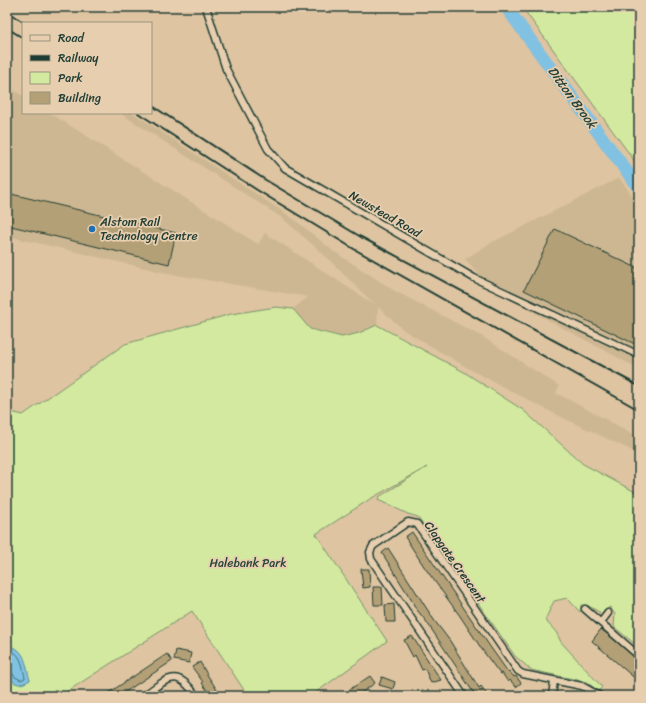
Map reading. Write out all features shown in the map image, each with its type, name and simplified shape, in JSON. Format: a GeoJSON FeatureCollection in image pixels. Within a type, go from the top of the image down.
{"type":"FeatureCollection","features":[{"type":"Feature","properties":{"kind":"street","name":"Newstead Road"},"geometry":{"type":"LineString","coordinates":[[206,7],[226,69],[268,149],[285,168],[474,278],[639,355]]}},
{"type":"Feature","properties":{"kind":"street","name":"Clapgate Crescent"},"geometry":{"type":"LineString","coordinates":[[464,696],[371,559],[370,552],[373,546],[408,522],[417,524],[518,671],[523,674],[582,686],[600,696]]}},
{"type":"Feature","properties":{"kind":"street"},"geometry":{"type":"LineString","coordinates":[[586,609],[639,656]]}},
{"type":"Feature","properties":{"kind":"street"},"geometry":{"type":"LineString","coordinates":[[601,622],[608,613]]}},
{"type":"Feature","properties":{"kind":"street"},"geometry":{"type":"LineString","coordinates":[[143,696],[167,680],[174,678],[185,682],[196,696]]}},
{"type":"Feature","properties":{"kind":"street"},"geometry":{"type":"LineString","coordinates":[[552,696],[554,681]]}},
{"type":"Feature","properties":{"kind":"shaded area"},"geometry":{"type":"Polygon","coordinates":[[[7,86],[22,95],[22,114],[52,114],[258,244],[265,233],[375,305],[321,252],[282,218],[122,114],[135,114],[294,219],[333,251],[395,291],[483,337],[559,386],[556,393],[639,437],[639,454],[553,413],[475,372],[405,331],[378,307],[377,325],[359,333],[342,337],[310,329],[293,309],[308,297],[171,274],[7,236],[7,86]]]}},
{"type":"Feature","properties":{"kind":"shaded area"},"geometry":{"type":"Polygon","coordinates":[[[619,178],[639,204],[639,369],[494,291],[465,259],[489,244],[619,178]]]}},
{"type":"Feature","properties":{"kind":"green space"},"geometry":{"type":"Polygon","coordinates":[[[522,7],[639,7],[639,167],[522,7]]]}},
{"type":"Feature","properties":{"kind":"green space","name":"Halebank Park"},"geometry":{"type":"Polygon","coordinates":[[[276,307],[293,309],[310,329],[342,337],[359,333],[377,325],[464,372],[523,410],[583,464],[639,494],[639,647],[614,627],[615,614],[610,607],[601,613],[587,605],[581,605],[580,612],[567,598],[554,601],[545,620],[556,632],[561,642],[602,687],[598,691],[587,682],[531,670],[515,656],[418,517],[378,500],[379,497],[427,467],[370,499],[316,534],[387,641],[311,696],[248,696],[192,611],[60,696],[7,696],[7,411],[23,415],[125,344],[231,314],[276,307]]]}},
{"type":"Feature","properties":{"kind":"water"},"geometry":{"type":"Polygon","coordinates":[[[11,647],[20,651],[25,660],[30,680],[22,684],[17,684],[13,681],[8,670],[7,650],[11,647]]]}},
{"type":"Feature","properties":{"kind":"building","name":"Alstom Rail Technology Centre"},"geometry":{"type":"Polygon","coordinates":[[[7,193],[176,233],[169,264],[7,225],[7,193]]]}},
{"type":"Feature","properties":{"kind":"building"},"geometry":{"type":"Polygon","coordinates":[[[555,229],[639,269],[639,346],[524,290],[555,229]]]}},
{"type":"Feature","properties":{"kind":"building"},"geometry":{"type":"Polygon","coordinates":[[[412,532],[508,672],[509,671],[514,677],[516,676],[521,683],[516,687],[510,680],[508,682],[502,673],[500,674],[425,568],[405,537],[412,532]]]}},
{"type":"Feature","properties":{"kind":"building"},"geometry":{"type":"Polygon","coordinates":[[[388,548],[434,620],[450,641],[479,688],[481,686],[488,696],[478,696],[473,692],[426,621],[413,605],[414,604],[382,553],[388,548]]]}},
{"type":"Feature","properties":{"kind":"building"},"geometry":{"type":"Polygon","coordinates":[[[361,569],[369,569],[370,587],[363,588],[361,569]]]}},
{"type":"Feature","properties":{"kind":"building"},"geometry":{"type":"Polygon","coordinates":[[[373,587],[382,587],[383,605],[374,605],[373,587]]]}},
{"type":"Feature","properties":{"kind":"building"},"geometry":{"type":"Polygon","coordinates":[[[394,604],[395,622],[386,622],[385,605],[394,604]]]}},
{"type":"Feature","properties":{"kind":"building"},"geometry":{"type":"Polygon","coordinates":[[[601,629],[639,660],[639,682],[592,641],[601,629]]]}},
{"type":"Feature","properties":{"kind":"building"},"geometry":{"type":"Polygon","coordinates":[[[412,636],[441,680],[431,683],[425,669],[422,670],[415,655],[413,657],[404,640],[412,636]]]}},
{"type":"Feature","properties":{"kind":"building"},"geometry":{"type":"Polygon","coordinates":[[[176,650],[191,653],[189,663],[174,660],[176,650]]]}},
{"type":"Feature","properties":{"kind":"building"},"geometry":{"type":"Polygon","coordinates":[[[167,654],[172,661],[119,696],[104,696],[167,654]]]}},
{"type":"Feature","properties":{"kind":"building"},"geometry":{"type":"Polygon","coordinates":[[[200,662],[221,696],[211,696],[192,667],[200,662]]]}},
{"type":"Feature","properties":{"kind":"building"},"geometry":{"type":"Polygon","coordinates":[[[370,676],[375,683],[357,696],[354,696],[349,690],[370,676]]]}},
{"type":"Feature","properties":{"kind":"building"},"geometry":{"type":"Polygon","coordinates":[[[382,677],[395,682],[393,689],[379,685],[382,677]]]}},
{"type":"Feature","properties":{"kind":"waterway","name":"Ditton Brook"},"geometry":{"type":"LineString","coordinates":[[506,7],[639,188]]}},
{"type":"Feature","properties":{"kind":"railway"},"geometry":{"type":"LineString","coordinates":[[7,12],[23,22]]}},
{"type":"Feature","properties":{"kind":"railway"},"geometry":{"type":"LineString","coordinates":[[7,28],[22,37]]}},
{"type":"Feature","properties":{"kind":"railway"},"geometry":{"type":"LineString","coordinates":[[152,106],[264,179],[361,237],[639,386]]}},
{"type":"Feature","properties":{"kind":"railway"},"geometry":{"type":"LineString","coordinates":[[140,114],[257,190],[354,249],[639,410]]}},
{"type":"Feature","properties":{"kind":"place","name":"Alstom Rail Technology Centre"},"geometry":{"type":"Point","coordinates":[92,229]}}]}
